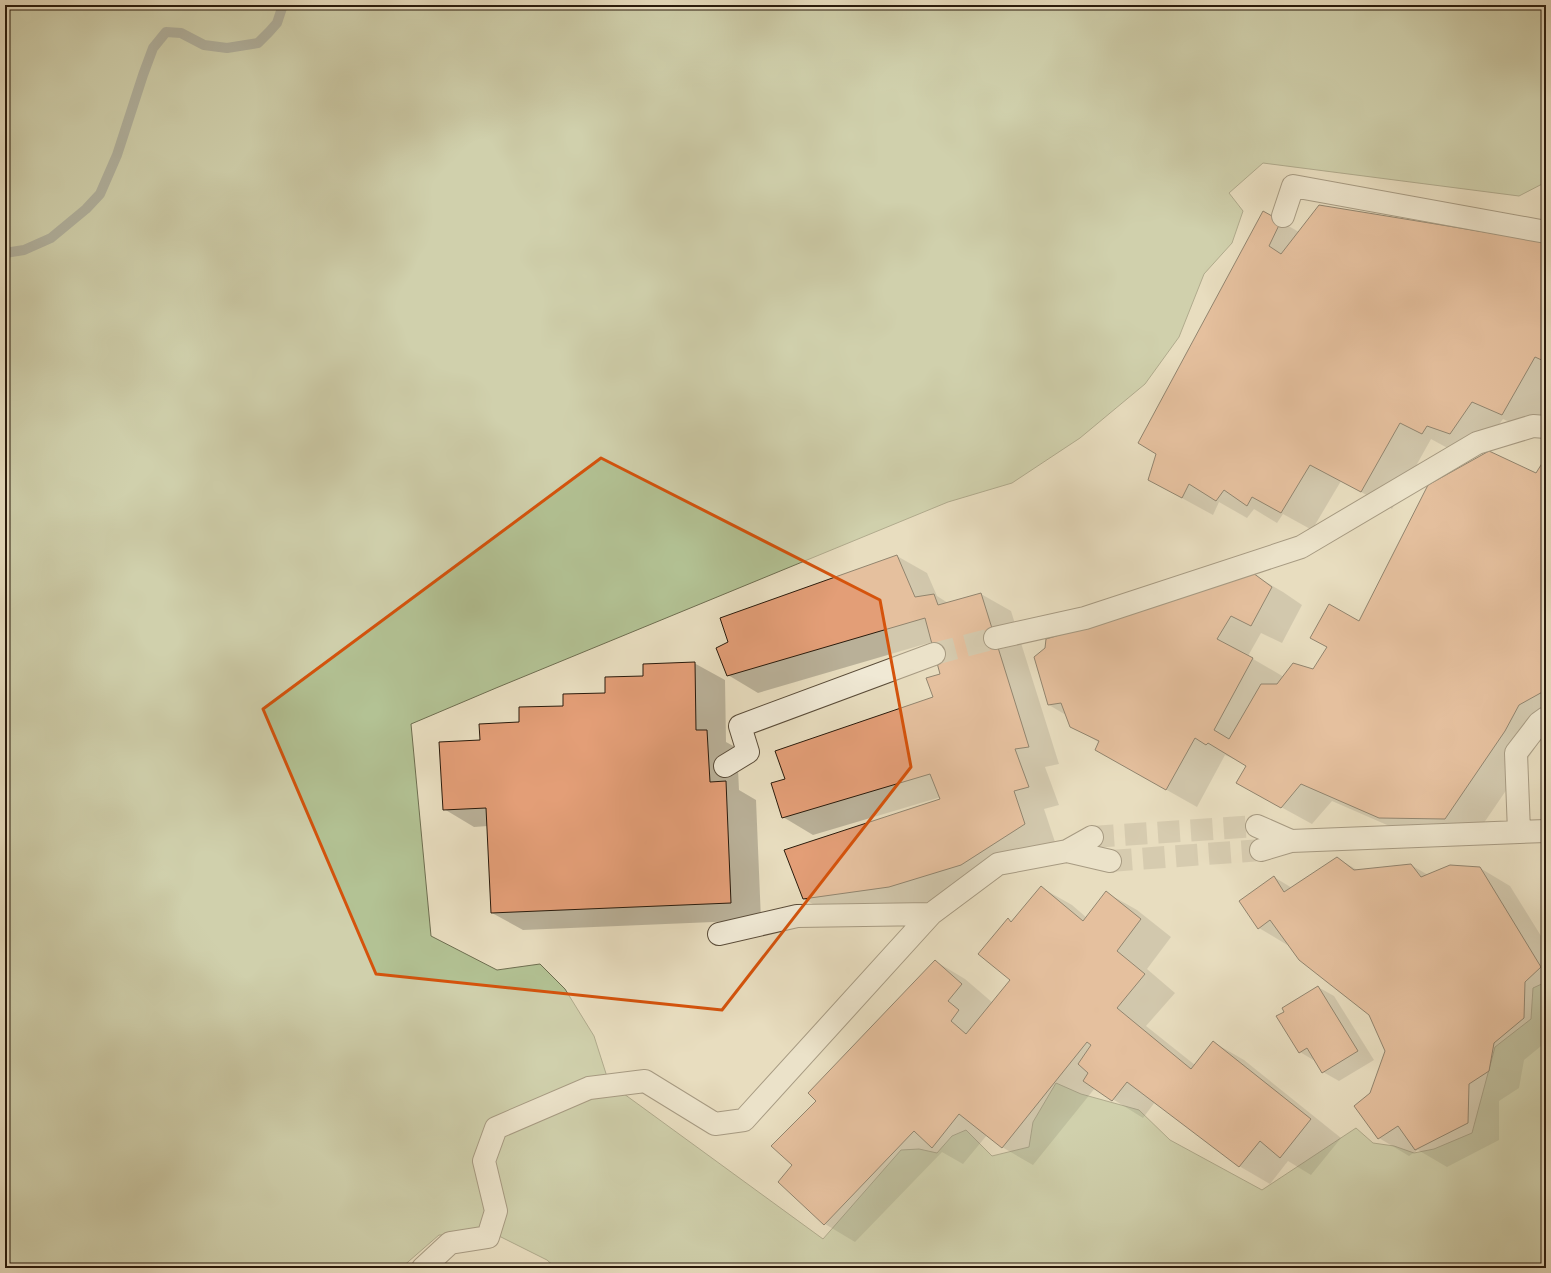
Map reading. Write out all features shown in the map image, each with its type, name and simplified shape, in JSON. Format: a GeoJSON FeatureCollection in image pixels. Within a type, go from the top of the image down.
{"type":"FeatureCollection","features":[{"type":"Feature","properties":{"kind":"lane"},"geometry":{"type":"LineString","coordinates":[[1283,216],[1293,186],[1546,232]]}},
{"type":"Feature","properties":{"kind":"lane"},"geometry":{"type":"LineString","coordinates":[[995,638],[1085,618],[1300,547],[1477,442],[1533,426],[1546,427]]}},
{"type":"Feature","properties":{"kind":"lane"},"geometry":{"type":"LineString","coordinates":[[725,766],[748,752],[740,726],[934,654]]}},
{"type":"Feature","properties":{"kind":"lane"},"geometry":{"type":"LineString","coordinates":[[1519,832],[1516,753],[1539,723],[1546,718]]}},
{"type":"Feature","properties":{"kind":"lane"},"geometry":{"type":"LineString","coordinates":[[1257,826],[1291,841]]}},
{"type":"Feature","properties":{"kind":"lane"},"geometry":{"type":"LineString","coordinates":[[1260,850],[1291,841],[1546,831]]}},
{"type":"Feature","properties":{"kind":"lane"},"geometry":{"type":"LineString","coordinates":[[423,1268],[450,1243],[488,1237],[496,1211],[484,1161],[496,1128],[589,1088],[645,1082],[715,1124],[744,1120],[931,914],[998,864],[1067,851],[1092,837]]}},
{"type":"Feature","properties":{"kind":"lane"},"geometry":{"type":"LineString","coordinates":[[1067,851],[1110,861]]}},
{"type":"Feature","properties":{"kind":"lane"},"geometry":{"type":"LineString","coordinates":[[719,934],[797,916],[931,914]]}},
{"type":"Feature","properties":{"kind":"highlighted area"},"geometry":{"type":"Polygon","coordinates":[[[601,458],[880,600],[911,767],[722,1010],[376,974],[263,709],[601,458]]]}},
{"type":"Feature","properties":{"kind":"green space"},"geometry":{"type":"Polygon","coordinates":[[[5,5],[1546,5],[1546,182],[1519,196],[1263,163],[1229,193],[1243,211],[1232,243],[1204,274],[1179,337],[1145,384],[1080,438],[1012,483],[948,502],[411,724],[431,936],[497,970],[540,964],[565,989],[594,1036],[609,1083],[823,1239],[901,1150],[919,1149],[937,1153],[952,1136],[966,1130],[992,1156],[1029,1147],[1033,1122],[1056,1083],[1081,1094],[1139,1110],[1170,1140],[1262,1190],[1356,1128],[1373,1143],[1394,1146],[1414,1153],[1434,1149],[1472,1133],[1495,1047],[1531,1019],[1533,988],[1546,982],[1546,1268],[556,1268],[547,1260],[499,1236],[439,1235],[401,1268],[5,1268],[5,5]]]}},
{"type":"Feature","properties":{"kind":"building"},"geometry":{"type":"Polygon","coordinates":[[[1319,205],[1546,242],[1546,362],[1535,357],[1502,415],[1472,402],[1450,434],[1427,426],[1422,434],[1400,423],[1361,492],[1310,465],[1281,513],[1252,497],[1247,506],[1224,490],[1216,501],[1189,484],[1182,498],[1148,480],[1156,454],[1138,443],[1263,211],[1281,221],[1269,246],[1281,254],[1319,205]]]}},
{"type":"Feature","properties":{"kind":"building"},"geometry":{"type":"Polygon","coordinates":[[[1489,451],[1536,473],[1546,457],[1546,690],[1519,705],[1505,731],[1445,819],[1379,818],[1301,784],[1281,808],[1236,783],[1246,766],[1208,743],[1206,745],[1195,738],[1166,790],[1095,750],[1099,741],[1070,727],[1061,703],[1048,705],[1034,657],[1045,648],[1046,639],[1152,607],[1253,573],[1272,587],[1251,626],[1231,616],[1217,639],[1253,658],[1214,730],[1229,739],[1261,684],[1277,684],[1293,663],[1313,669],[1327,647],[1310,638],[1329,604],[1359,621],[1428,485],[1489,451]]]}},
{"type":"Feature","properties":{"kind":"building"},"geometry":{"type":"Polygon","coordinates":[[[897,555],[915,597],[934,594],[938,605],[981,593],[1029,747],[1015,749],[1029,787],[1014,791],[1025,824],[961,865],[889,887],[803,899],[784,850],[940,799],[930,774],[782,818],[771,783],[785,779],[775,751],[933,697],[926,678],[940,674],[925,618],[727,676],[716,648],[728,642],[720,618],[897,555]]]}},
{"type":"Feature","properties":{"kind":"building"},"geometry":{"type":"Polygon","coordinates":[[[695,662],[696,730],[707,730],[710,782],[726,781],[731,903],[491,913],[486,808],[443,810],[439,742],[480,740],[479,724],[519,722],[519,707],[563,706],[563,694],[605,693],[605,677],[643,676],[643,664],[695,662]]]}},
{"type":"Feature","properties":{"kind":"building"},"geometry":{"type":"Polygon","coordinates":[[[1337,857],[1354,870],[1411,864],[1421,877],[1450,865],[1480,867],[1541,967],[1525,982],[1524,1018],[1494,1043],[1489,1071],[1469,1084],[1468,1123],[1415,1150],[1398,1126],[1378,1139],[1354,1106],[1370,1093],[1385,1051],[1369,1015],[1299,960],[1270,920],[1258,929],[1239,901],[1274,876],[1284,892],[1337,857]]]}},
{"type":"Feature","properties":{"kind":"building"},"geometry":{"type":"Polygon","coordinates":[[[1041,886],[1083,921],[1106,891],[1141,919],[1117,951],[1145,974],[1117,1008],[1191,1069],[1213,1041],[1311,1119],[1280,1158],[1260,1141],[1239,1167],[1127,1082],[1112,1101],[1083,1081],[1088,1073],[1078,1064],[1091,1045],[1087,1042],[1002,1148],[959,1114],[932,1148],[914,1131],[824,1225],[778,1182],[792,1165],[771,1146],[816,1101],[808,1093],[935,960],[962,984],[948,1001],[959,1010],[951,1021],[966,1034],[1010,980],[978,954],[1008,918],[1011,922],[1041,886]]]}},
{"type":"Feature","properties":{"kind":"building"},"geometry":{"type":"Polygon","coordinates":[[[1318,986],[1358,1051],[1322,1073],[1307,1048],[1299,1053],[1276,1016],[1284,1012],[1282,1008],[1318,986]]]}},
{"type":"Feature","properties":{"kind":"waterway"},"geometry":{"type":"LineString","coordinates":[[5,253],[24,250],[51,238],[86,209],[100,194],[117,155],[153,48],[166,32],[181,33],[204,45],[227,48],[258,43],[277,23],[283,5]]}},
{"type":"Feature","properties":{"kind":"tunnel"},"geometry":{"type":"LineString","coordinates":[[934,654],[995,638]]}},
{"type":"Feature","properties":{"kind":"tunnel"},"geometry":{"type":"LineString","coordinates":[[1092,837],[1257,826]]}},
{"type":"Feature","properties":{"kind":"tunnel"},"geometry":{"type":"LineString","coordinates":[[1110,861],[1261,850]]}}]}
